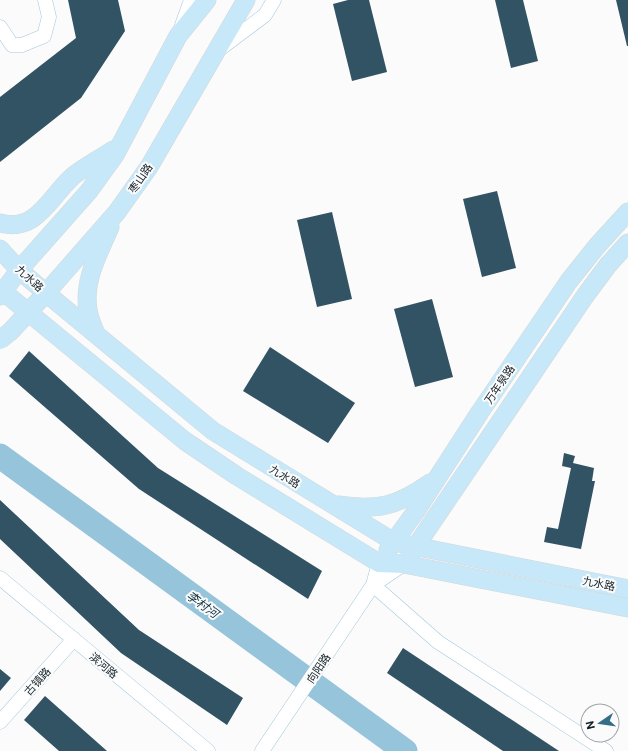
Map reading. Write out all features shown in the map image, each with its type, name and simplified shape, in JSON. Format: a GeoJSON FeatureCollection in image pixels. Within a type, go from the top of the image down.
{"type":"FeatureCollection","features":[{"type":"Feature","properties":{"kind":"main road"},"geometry":{"type":"LineString","coordinates":[[1,292],[89,191],[121,146],[178,36],[207,0]]}},
{"type":"Feature","properties":{"kind":"main road","name":"枣山路"},"geometry":{"type":"LineString","coordinates":[[5,335],[28,313],[117,212],[149,167],[246,0]]}},
{"type":"Feature","properties":{"kind":"main road"},"geometry":{"type":"LineString","coordinates":[[0,223],[13,226],[25,223],[37,216],[72,178],[121,146]]}},
{"type":"Feature","properties":{"kind":"main road"},"geometry":{"type":"LineString","coordinates":[[96,334],[88,309],[87,292],[91,272],[117,212]]}},
{"type":"Feature","properties":{"kind":"main road","name":"万年泉路"},"geometry":{"type":"LineString","coordinates":[[379,563],[569,280],[628,212]]}},
{"type":"Feature","properties":{"kind":"main road","name":"万年泉路"},"geometry":{"type":"LineString","coordinates":[[404,564],[585,296],[608,265],[628,243]]}},
{"type":"Feature","properties":{"kind":"main road","name":"九水路"},"geometry":{"type":"LineString","coordinates":[[0,249],[20,270],[46,293],[213,431],[394,542],[628,589]]}},
{"type":"Feature","properties":{"kind":"main road","name":"九水路"},"geometry":{"type":"LineString","coordinates":[[1,292],[185,441],[237,476],[379,563],[404,564],[628,608]]}},
{"type":"Feature","properties":{"kind":"main road"},"geometry":{"type":"LineString","coordinates":[[331,504],[355,507],[386,506],[413,496],[437,478]]}},
{"type":"Feature","properties":{"kind":"street"},"geometry":{"type":"LineString","coordinates":[[0,27],[12,45],[22,45],[44,36],[49,17],[45,0]]}},
{"type":"Feature","properties":{"kind":"street"},"geometry":{"type":"LineString","coordinates":[[178,36],[191,0]]}},
{"type":"Feature","properties":{"kind":"street","name":"枣山路"},"geometry":{"type":"LineString","coordinates":[[217,50],[265,15],[274,0]]}},
{"type":"Feature","properties":{"kind":"street","name":"向阳路"},"geometry":{"type":"LineString","coordinates":[[262,751],[360,607],[373,586],[379,563]]}},
{"type":"Feature","properties":{"kind":"street","name":"向阳路"},"geometry":{"type":"LineString","coordinates":[[373,586],[404,564]]}},
{"type":"Feature","properties":{"kind":"street","name":"滨河路"},"geometry":{"type":"LineString","coordinates":[[0,578],[208,751]]}},
{"type":"Feature","properties":{"kind":"street"},"geometry":{"type":"LineString","coordinates":[[373,586],[438,642],[606,751]]}},
{"type":"Feature","properties":{"kind":"street","name":"古镇路"},"geometry":{"type":"LineString","coordinates":[[0,722],[74,639]]}},
{"type":"Feature","properties":{"kind":"building"},"geometry":{"type":"Polygon","coordinates":[[[68,0],[118,0],[125,31],[81,98],[0,162],[0,97],[76,38],[68,0]]]}},
{"type":"Feature","properties":{"kind":"building"},"geometry":{"type":"Polygon","coordinates":[[[348,0],[369,0],[387,72],[352,81],[333,4],[348,0]]]}},
{"type":"Feature","properties":{"kind":"building"},"geometry":{"type":"Polygon","coordinates":[[[495,0],[523,0],[538,61],[511,68],[495,0]]]}},
{"type":"Feature","properties":{"kind":"building"},"geometry":{"type":"Polygon","coordinates":[[[616,0],[628,0],[628,46],[627,46],[616,0]]]}},
{"type":"Feature","properties":{"kind":"building"},"geometry":{"type":"Polygon","coordinates":[[[497,191],[516,268],[482,277],[463,199],[497,191]]]}},
{"type":"Feature","properties":{"kind":"building"},"geometry":{"type":"Polygon","coordinates":[[[332,212],[352,299],[317,307],[297,220],[332,212]]]}},
{"type":"Feature","properties":{"kind":"building"},"geometry":{"type":"Polygon","coordinates":[[[432,299],[453,377],[415,387],[394,309],[432,299]]]}},
{"type":"Feature","properties":{"kind":"building"},"geometry":{"type":"Polygon","coordinates":[[[270,347],[355,403],[328,443],[243,391],[270,347]]]}},
{"type":"Feature","properties":{"kind":"building"},"geometry":{"type":"Polygon","coordinates":[[[29,351],[158,468],[322,571],[308,599],[139,489],[9,376],[29,351]]]}},
{"type":"Feature","properties":{"kind":"building"},"geometry":{"type":"Polygon","coordinates":[[[564,453],[575,456],[573,463],[594,468],[592,481],[595,481],[581,549],[544,542],[547,527],[558,529],[571,468],[562,466],[564,453]]]}},
{"type":"Feature","properties":{"kind":"building"},"geometry":{"type":"Polygon","coordinates":[[[0,500],[139,630],[243,698],[227,725],[121,653],[0,539],[0,500]]]}},
{"type":"Feature","properties":{"kind":"building"},"geometry":{"type":"Polygon","coordinates":[[[403,648],[559,751],[503,751],[387,673],[403,648]]]}},
{"type":"Feature","properties":{"kind":"building"},"geometry":{"type":"Polygon","coordinates":[[[0,669],[11,678],[0,691],[0,669]]]}},
{"type":"Feature","properties":{"kind":"building"},"geometry":{"type":"Polygon","coordinates":[[[45,696],[107,751],[59,751],[24,720],[45,696]]]}},
{"type":"Feature","properties":{"kind":"waterway","name":"李村河"},"geometry":{"type":"LineString","coordinates":[[0,456],[405,751]]}}]}
